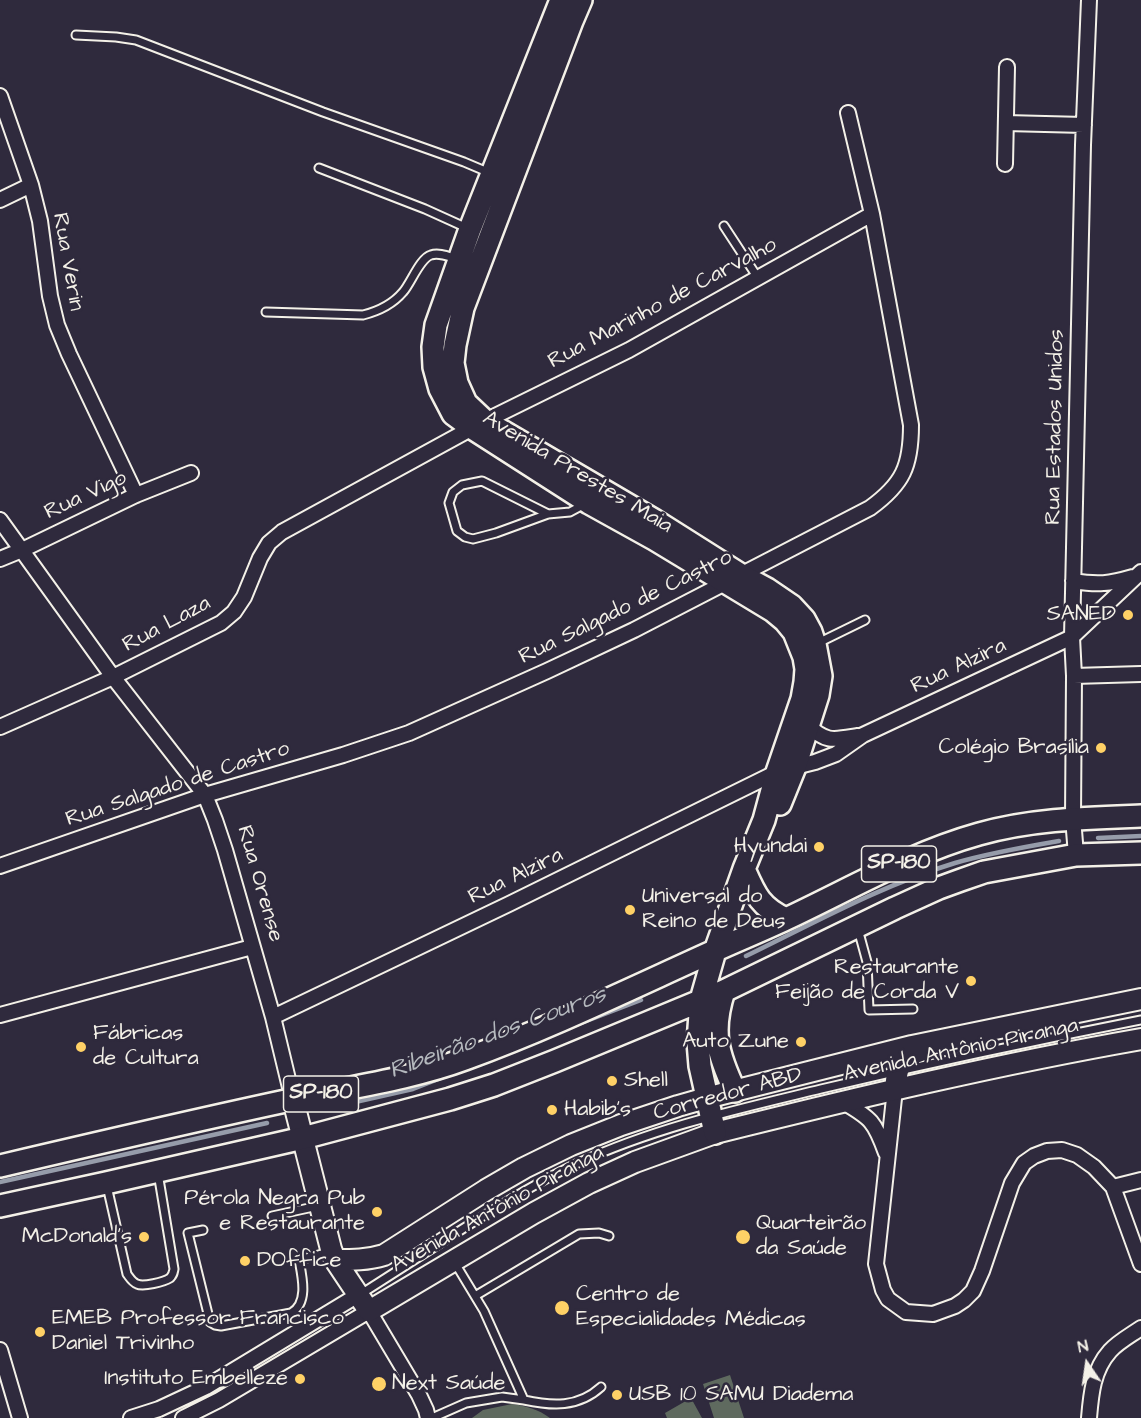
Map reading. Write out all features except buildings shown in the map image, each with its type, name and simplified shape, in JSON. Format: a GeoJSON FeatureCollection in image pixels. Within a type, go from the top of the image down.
{"type":"FeatureCollection","features":[{"type":"Feature","properties":{"kind":"main road","name":"Avenida Prestes Maia"},"geometry":{"type":"LineString","coordinates":[[561,0],[470,229],[436,325],[433,347],[434,367],[440,389],[453,414],[478,425],[593,495],[687,540],[734,578],[767,589],[792,606],[804,619],[809,648],[821,676],[818,695],[807,725],[785,762]]}},
{"type":"Feature","properties":{"kind":"main road","name":"Avenida Prestes Maia"},"geometry":{"type":"LineString","coordinates":[[478,425],[457,383],[453,363],[458,328],[471,286],[581,0]]}},
{"type":"Feature","properties":{"kind":"main road","name":"Avenida Prestes Maia"},"geometry":{"type":"LineString","coordinates":[[710,1116],[700,1066],[698,1042],[701,1000],[715,951],[744,869],[764,820],[780,804],[785,762],[802,699],[809,648]]}},
{"type":"Feature","properties":{"kind":"main road","name":"SP-180"},"geometry":{"type":"LineString","coordinates":[[0,1166],[413,1074],[463,1060],[648,982],[786,919],[877,873],[935,849],[979,834],[1018,825],[1072,818],[1141,816]]}},
{"type":"Feature","properties":{"kind":"main road","name":"SP-180"},"geometry":{"type":"LineString","coordinates":[[0,1206],[303,1138],[450,1099],[494,1085],[724,991],[857,926],[939,888],[971,876],[1076,855],[1141,854]]}},
{"type":"Feature","properties":{"kind":"main road"},"geometry":{"type":"LineString","coordinates":[[744,869],[757,896],[767,909],[786,919]]}},
{"type":"Feature","properties":{"kind":"main road"},"geometry":{"type":"LineString","coordinates":[[715,951],[727,970],[733,976],[745,981]]}},
{"type":"Feature","properties":{"kind":"main road"},"geometry":{"type":"LineString","coordinates":[[724,991],[718,1008],[717,1041],[723,1064],[735,1091]]}},
{"type":"Feature","properties":{"kind":"main road","name":"Avenida Antônio Piranga"},"geometry":{"type":"LineString","coordinates":[[364,1303],[454,1260],[589,1183],[635,1162],[710,1116],[735,1091],[912,1046],[1141,999]]}},
{"type":"Feature","properties":{"kind":"main road"},"geometry":{"type":"LineString","coordinates":[[896,1080],[902,1061],[907,1057],[969,1034]]}},
{"type":"Feature","properties":{"kind":"main road","name":"Avenida Antônio Piranga"},"geometry":{"type":"LineString","coordinates":[[334,1255],[360,1260],[384,1254],[524,1168],[571,1145],[621,1125],[843,1101],[896,1080],[1141,1039]]}},
{"type":"Feature","properties":{"kind":"main road","name":"Rua Orense"},"geometry":{"type":"LineString","coordinates":[[293,1100],[334,1255],[364,1303]]}},
{"type":"Feature","properties":{"kind":"street","name":"Rua Estados Unidos"},"geometry":{"type":"LineString","coordinates":[[1076,855],[1072,818],[1074,676],[1072,636],[1089,0]]}},
{"type":"Feature","properties":{"kind":"street"},"geometry":{"type":"LineString","coordinates":[[1005,164],[1007,67]]}},
{"type":"Feature","properties":{"kind":"street","name":"Rua Verin"},"geometry":{"type":"LineString","coordinates":[[0,96],[31,185],[40,221],[50,296],[57,325],[136,495]]}},
{"type":"Feature","properties":{"kind":"street","name":"Rua Salgado de Castro"},"geometry":{"type":"LineString","coordinates":[[0,866],[205,795],[344,755],[409,733],[634,630],[870,508],[886,496],[897,484],[906,466],[911,446],[910,425],[873,214],[848,113]]}},
{"type":"Feature","properties":{"kind":"street"},"geometry":{"type":"LineString","coordinates":[[1006,123],[1084,125]]}},
{"type":"Feature","properties":{"kind":"street"},"geometry":{"type":"LineString","coordinates":[[0,200],[31,185]]}},
{"type":"Feature","properties":{"kind":"street","name":"Rua Marinho de Carvalho"},"geometry":{"type":"LineString","coordinates":[[478,425],[629,350],[873,214]]}},
{"type":"Feature","properties":{"kind":"street","name":"Rua Laza"},"geometry":{"type":"LineString","coordinates":[[0,727],[113,677],[221,623],[234,612],[244,597],[260,558],[269,543],[282,532],[478,425]]}},
{"type":"Feature","properties":{"kind":"street","name":"Rua Vigo"},"geometry":{"type":"LineString","coordinates":[[0,559],[136,495],[191,472]]}},
{"type":"Feature","properties":{"kind":"street","name":"Rua Orense"},"geometry":{"type":"LineString","coordinates":[[0,520],[113,677],[205,795],[225,850],[273,1017],[293,1100]]}},
{"type":"Feature","properties":{"kind":"street"},"geometry":{"type":"LineString","coordinates":[[1073,581],[1104,584],[1138,574]]}},
{"type":"Feature","properties":{"kind":"street","name":"Rua Alzira"},"geometry":{"type":"LineString","coordinates":[[273,1017],[520,899],[785,762],[816,762],[836,754],[863,735],[1072,636],[1138,574]]}},
{"type":"Feature","properties":{"kind":"street"},"geometry":{"type":"LineString","coordinates":[[1074,676],[1141,674]]}},
{"type":"Feature","properties":{"kind":"street","name":"Rua Alzira"},"geometry":{"type":"LineString","coordinates":[[807,725],[819,735],[829,739],[863,735]]}},
{"type":"Feature","properties":{"kind":"street"},"geometry":{"type":"LineString","coordinates":[[0,1015],[252,947]]}},
{"type":"Feature","properties":{"kind":"street"},"geometry":{"type":"LineString","coordinates":[[896,1080],[876,1264],[883,1290],[888,1299],[906,1312],[933,1314],[964,1300],[973,1291],[982,1271],[1012,1182],[1024,1163],[1034,1155],[1047,1151],[1062,1150],[1077,1155],[1094,1167],[1113,1187],[1141,1264]]}},
{"type":"Feature","properties":{"kind":"street"},"geometry":{"type":"LineString","coordinates":[[843,1101],[864,1113],[871,1121],[887,1155]]}},
{"type":"Feature","properties":{"kind":"street"},"geometry":{"type":"LineString","coordinates":[[1113,1187],[1141,1180]]}},
{"type":"Feature","properties":{"kind":"street"},"geometry":{"type":"LineString","coordinates":[[364,1303],[419,1395],[430,1418]]}},
{"type":"Feature","properties":{"kind":"street","name":"Avenida Antônio Piranga"},"geometry":{"type":"LineString","coordinates":[[131,1418],[159,1409],[206,1388],[364,1303]]}},
{"type":"Feature","properties":{"kind":"street","name":"Avenida Antônio Piranga"},"geometry":{"type":"LineString","coordinates":[[183,1418],[219,1400],[364,1303]]}},
{"type":"Feature","properties":{"kind":"street"},"geometry":{"type":"LineString","coordinates":[[1089,1418],[1092,1387],[1099,1368],[1111,1350],[1141,1328]]}},
{"type":"Feature","properties":{"kind":"street"},"geometry":{"type":"LineString","coordinates":[[0,1350],[20,1418]]}},
{"type":"Feature","properties":{"kind":"lane"},"geometry":{"type":"LineString","coordinates":[[76,35],[136,40],[492,174]]}},
{"type":"Feature","properties":{"kind":"lane"},"geometry":{"type":"LineString","coordinates":[[319,168],[470,229]]}},
{"type":"Feature","properties":{"kind":"lane"},"geometry":{"type":"LineString","coordinates":[[724,226],[758,278]]}},
{"type":"Feature","properties":{"kind":"lane"},"geometry":{"type":"LineString","coordinates":[[266,312],[363,315],[389,306],[404,291],[424,259],[430,255],[439,254],[459,260]]}},
{"type":"Feature","properties":{"kind":"lane"},"geometry":{"type":"LineString","coordinates":[[548,514],[482,481],[462,485],[453,492],[449,503],[457,531],[473,539],[548,514],[570,512],[593,495]]}},
{"type":"Feature","properties":{"kind":"lane"},"geometry":{"type":"LineString","coordinates":[[809,648],[865,620]]}},
{"type":"Feature","properties":{"kind":"lane"},"geometry":{"type":"LineString","coordinates":[[857,926],[867,962],[869,1010],[913,1009]]}},
{"type":"Feature","properties":{"kind":"lane","name":"Corredor ABD"},"geometry":{"type":"LineString","coordinates":[[364,1303],[496,1208],[578,1163],[639,1138],[710,1116],[896,1080],[1052,1038],[1141,1020]]}},
{"type":"Feature","properties":{"kind":"lane"},"geometry":{"type":"LineString","coordinates":[[106,1183],[127,1274],[139,1286],[145,1285],[166,1280],[171,1277],[174,1269],[158,1171]]}},
{"type":"Feature","properties":{"kind":"lane"},"geometry":{"type":"LineString","coordinates":[[272,1216],[320,1205]]}},
{"type":"Feature","properties":{"kind":"lane"},"geometry":{"type":"LineString","coordinates":[[203,1230],[188,1233],[210,1322],[215,1325],[221,1326],[296,1311],[304,1288],[299,1260],[334,1255]]}},
{"type":"Feature","properties":{"kind":"lane"},"geometry":{"type":"LineString","coordinates":[[475,1296],[579,1234],[598,1233],[609,1236]]}},
{"type":"Feature","properties":{"kind":"lane"},"geometry":{"type":"LineString","coordinates":[[454,1260],[484,1311],[524,1400]]}},
{"type":"Feature","properties":{"kind":"lane"},"geometry":{"type":"LineString","coordinates":[[430,1418],[466,1403],[502,1397],[561,1405],[592,1396],[601,1387]]}},
{"type":"Feature","properties":{"kind":"green space"},"geometry":{"type":"Polygon","coordinates":[[[730,1375],[744,1418],[714,1418],[703,1384],[730,1375]]]}},
{"type":"Feature","properties":{"kind":"green space"},"geometry":{"type":"Polygon","coordinates":[[[691,1398],[702,1418],[667,1418],[665,1413],[691,1398]]]}},
{"type":"Feature","properties":{"kind":"green space"},"geometry":{"type":"Polygon","coordinates":[[[512,1404],[532,1408],[550,1418],[472,1418],[483,1410],[512,1404]]]}},
{"type":"Feature","properties":{"kind":"waterway","name":"Ribeirão dos Couros"},"geometry":{"type":"LineString","coordinates":[[1098,838],[1141,836]]}},
{"type":"Feature","properties":{"kind":"waterway","name":"Ribeirão dos Couros"},"geometry":{"type":"LineString","coordinates":[[746,956],[849,905],[928,872],[981,856],[1059,841]]}},
{"type":"Feature","properties":{"kind":"waterway","name":"Ribeirão dos Couros"},"geometry":{"type":"LineString","coordinates":[[576,1025],[641,1000]]}},
{"type":"Feature","properties":{"kind":"waterway","name":"Ribeirão dos Couros"},"geometry":{"type":"LineString","coordinates":[[333,1107],[413,1089],[446,1076]]}},
{"type":"Feature","properties":{"kind":"waterway"},"geometry":{"type":"LineString","coordinates":[[0,1182],[267,1123]]}},
{"type":"Feature","properties":{"kind":"place","name":"SANED"},"geometry":{"type":"Point","coordinates":[1128,615]}},
{"type":"Feature","properties":{"kind":"place","name":"Colégio Brasília"},"geometry":{"type":"Point","coordinates":[1101,748]}},
{"type":"Feature","properties":{"kind":"place","name":"Hyundai"},"geometry":{"type":"Point","coordinates":[819,847]}},
{"type":"Feature","properties":{"kind":"place","name":"Universal do Reino de Deus"},"geometry":{"type":"Point","coordinates":[630,910]}},
{"type":"Feature","properties":{"kind":"place","name":"Restaurante Feijão de Corda V"},"geometry":{"type":"Point","coordinates":[971,981]}},
{"type":"Feature","properties":{"kind":"place","name":"Auto Zune"},"geometry":{"type":"Point","coordinates":[801,1042]}},
{"type":"Feature","properties":{"kind":"place","name":"Fábricas de Cultura"},"geometry":{"type":"Point","coordinates":[81,1047]}},
{"type":"Feature","properties":{"kind":"place","name":"Shell"},"geometry":{"type":"Point","coordinates":[612,1081]}},
{"type":"Feature","properties":{"kind":"place","name":"Habib's"},"geometry":{"type":"Point","coordinates":[552,1110]}},
{"type":"Feature","properties":{"kind":"place","name":"Pérola Negra Pub e Restaurante"},"geometry":{"type":"Point","coordinates":[377,1212]}},
{"type":"Feature","properties":{"kind":"place","name":"McDonald's"},"geometry":{"type":"Point","coordinates":[144,1237]}},
{"type":"Feature","properties":{"kind":"place","name":"Quarteirão da Saúde"},"geometry":{"type":"Point","coordinates":[743,1237]}},
{"type":"Feature","properties":{"kind":"place","name":"DOffice"},"geometry":{"type":"Point","coordinates":[245,1261]}},
{"type":"Feature","properties":{"kind":"place","name":"Centro de Especialidades Médicas"},"geometry":{"type":"Point","coordinates":[562,1308]}},
{"type":"Feature","properties":{"kind":"place","name":"EMEB Professor Francisco Daniel Trivinho"},"geometry":{"type":"Point","coordinates":[40,1332]}},
{"type":"Feature","properties":{"kind":"place","name":"Instituto Embelleze"},"geometry":{"type":"Point","coordinates":[300,1379]}},
{"type":"Feature","properties":{"kind":"place","name":"Next Saúde"},"geometry":{"type":"Point","coordinates":[379,1384]}},
{"type":"Feature","properties":{"kind":"place","name":"USB 10 SAMU Diadema"},"geometry":{"type":"Point","coordinates":[617,1395]}}]}
